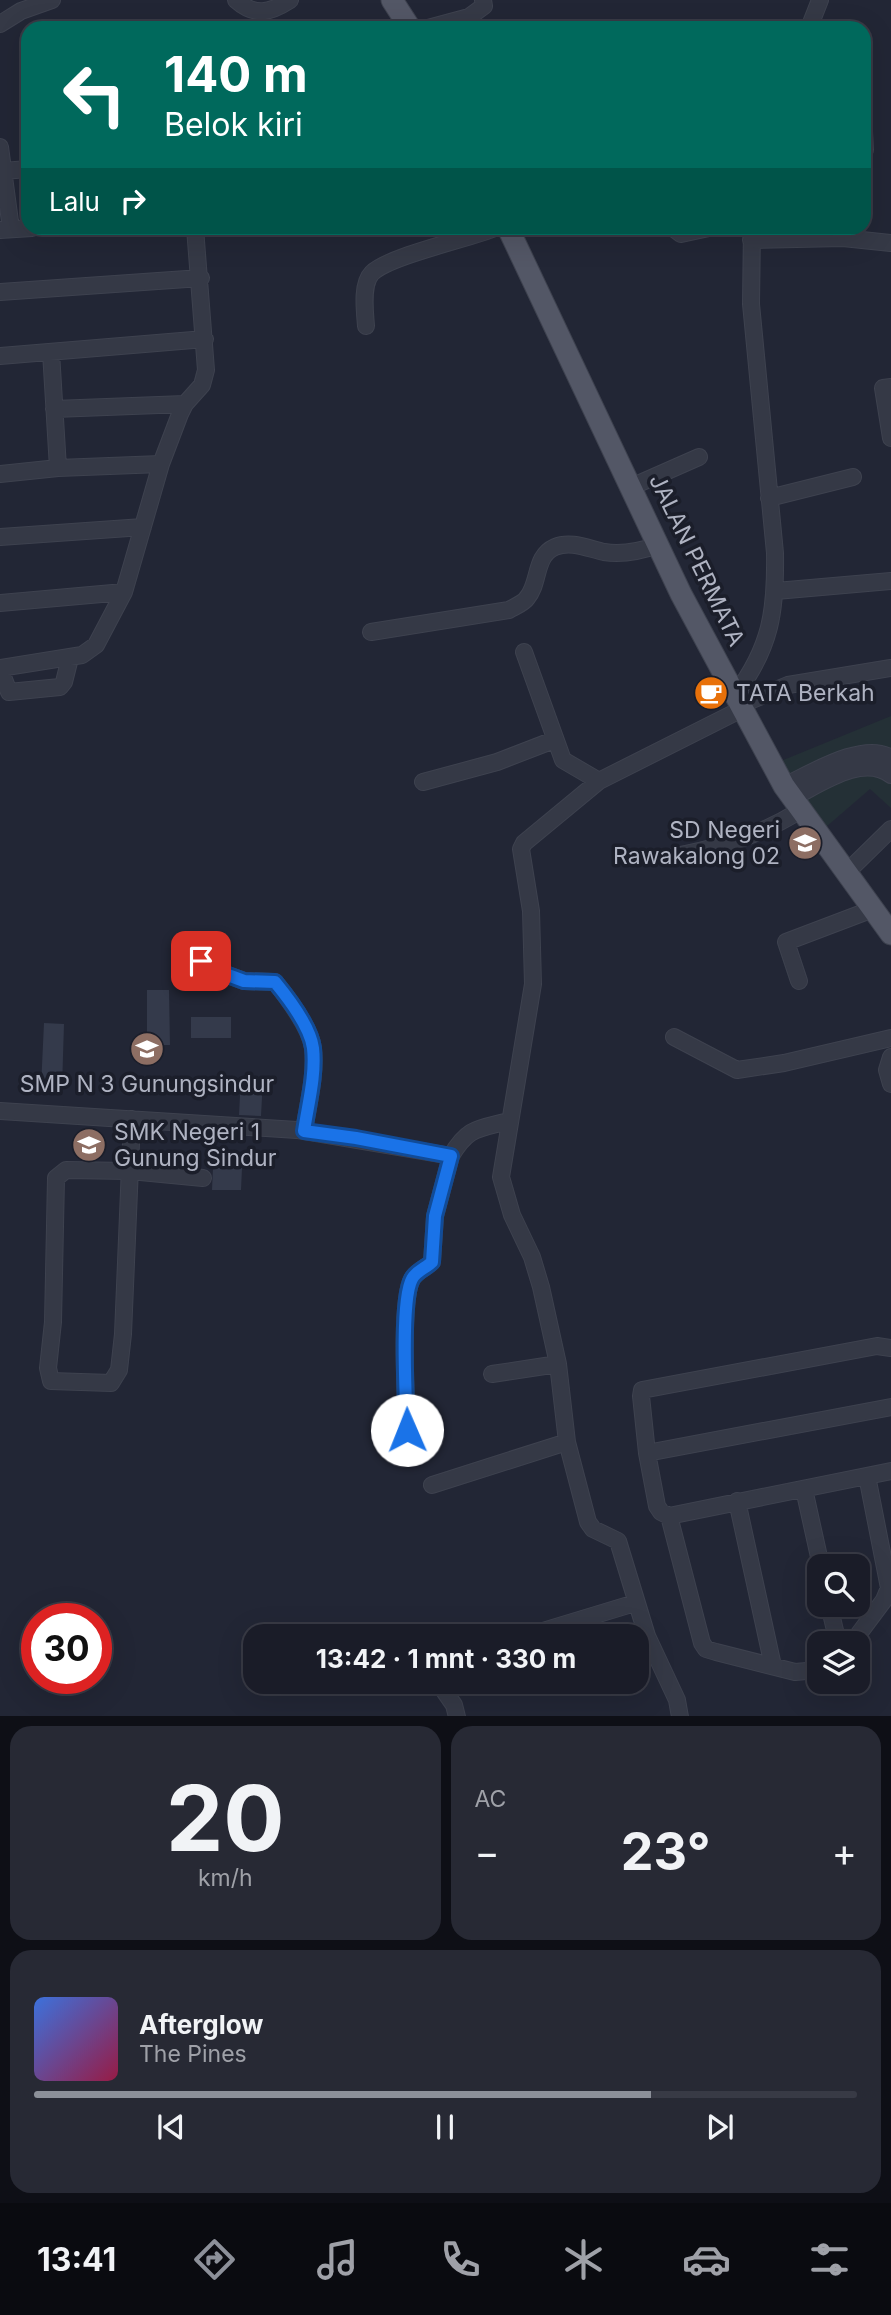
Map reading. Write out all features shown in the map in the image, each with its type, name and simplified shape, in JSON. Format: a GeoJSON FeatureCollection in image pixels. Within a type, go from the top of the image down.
{"type":"FeatureCollection","features":[{"type":"Feature","properties":{"kind":"main road"},"geometry":{"type":"LineString","coordinates":[[392,0],[406,21]]}},
{"type":"Feature","properties":{"kind":"main road","name":"JALAN PERMATA"},"geometry":{"type":"LineString","coordinates":[[511,235],[658,544],[739,703],[792,798],[891,934]]}},
{"type":"Feature","properties":{"kind":"street"},"geometry":{"type":"LineString","coordinates":[[0,24],[20,5],[52,0]]}},
{"type":"Feature","properties":{"kind":"street"},"geometry":{"type":"LineString","coordinates":[[236,0],[260,20],[289,0]]}},
{"type":"Feature","properties":{"kind":"street"},"geometry":{"type":"LineString","coordinates":[[451,21],[477,13],[484,6],[483,0]]}},
{"type":"Feature","properties":{"kind":"street"},"geometry":{"type":"LineString","coordinates":[[812,21],[820,0]]}},
{"type":"Feature","properties":{"kind":"street"},"geometry":{"type":"LineString","coordinates":[[0,147],[6,229]]}},
{"type":"Feature","properties":{"kind":"street"},"geometry":{"type":"LineString","coordinates":[[3,171],[21,170]]}},
{"type":"Feature","properties":{"kind":"street"},"geometry":{"type":"LineString","coordinates":[[70,658],[64,682],[57,689],[9,692],[0,668],[82,655],[96,645],[124,592],[161,464],[185,404],[202,385],[206,370],[196,235]]}},
{"type":"Feature","properties":{"kind":"street"},"geometry":{"type":"LineString","coordinates":[[366,327],[365,298],[372,272],[393,261],[473,235]]}},
{"type":"Feature","properties":{"kind":"street"},"geometry":{"type":"LineString","coordinates":[[739,703],[767,639],[776,591],[751,304],[752,235]]}},
{"type":"Feature","properties":{"kind":"street"},"geometry":{"type":"LineString","coordinates":[[783,235],[844,237],[891,243]]}},
{"type":"Feature","properties":{"kind":"street"},"geometry":{"type":"LineString","coordinates":[[0,292],[201,278]]}},
{"type":"Feature","properties":{"kind":"street"},"geometry":{"type":"LineString","coordinates":[[0,356],[205,339]]}},
{"type":"Feature","properties":{"kind":"street"},"geometry":{"type":"LineString","coordinates":[[51,352],[58,468]]}},
{"type":"Feature","properties":{"kind":"street"},"geometry":{"type":"LineString","coordinates":[[891,387],[883,388],[891,438]]}},
{"type":"Feature","properties":{"kind":"street"},"geometry":{"type":"LineString","coordinates":[[54,409],[185,404]]}},
{"type":"Feature","properties":{"kind":"street"},"geometry":{"type":"LineString","coordinates":[[631,487],[699,457]]}},
{"type":"Feature","properties":{"kind":"street"},"geometry":{"type":"LineString","coordinates":[[0,474],[58,468],[161,464]]}},
{"type":"Feature","properties":{"kind":"street"},"geometry":{"type":"LineString","coordinates":[[769,498],[853,477]]}},
{"type":"Feature","properties":{"kind":"street"},"geometry":{"type":"LineString","coordinates":[[0,537],[143,527]]}},
{"type":"Feature","properties":{"kind":"street"},"geometry":{"type":"LineString","coordinates":[[371,632],[509,610],[527,599],[541,560],[554,547],[568,545],[606,552],[624,552],[642,551],[658,544]]}},
{"type":"Feature","properties":{"kind":"street"},"geometry":{"type":"LineString","coordinates":[[776,591],[891,581]]}},
{"type":"Feature","properties":{"kind":"street"},"geometry":{"type":"LineString","coordinates":[[0,603],[124,592]]}},
{"type":"Feature","properties":{"kind":"street"},"geometry":{"type":"LineString","coordinates":[[524,652],[563,760],[599,781]]}},
{"type":"Feature","properties":{"kind":"street"},"geometry":{"type":"LineString","coordinates":[[680,1716],[677,1700],[655,1656],[635,1602],[618,1541],[593,1529],[588,1522],[567,1442],[558,1364],[537,1270],[512,1215],[501,1177],[533,984],[531,911],[521,849],[524,843],[599,781],[739,703],[788,685],[891,668]]}},
{"type":"Feature","properties":{"kind":"street"},"geometry":{"type":"LineString","coordinates":[[423,782],[497,762],[554,740]]}},
{"type":"Feature","properties":{"kind":"street"},"geometry":{"type":"LineString","coordinates":[[676,856],[718,849],[775,826],[792,798],[842,759],[864,753],[876,753],[891,758]]}},
{"type":"Feature","properties":{"kind":"street"},"geometry":{"type":"LineString","coordinates":[[792,798],[846,771],[881,768],[891,775]]}},
{"type":"Feature","properties":{"kind":"street"},"geometry":{"type":"LineString","coordinates":[[846,873],[891,829]]}},
{"type":"Feature","properties":{"kind":"street"},"geometry":{"type":"LineString","coordinates":[[799,981],[786,942],[873,909]]}},
{"type":"Feature","properties":{"kind":"street"},"geometry":{"type":"LineString","coordinates":[[185,952],[217,971],[244,981],[275,982],[297,1013],[313,1046],[312,1077],[304,1131]]}},
{"type":"Feature","properties":{"kind":"street"},"geometry":{"type":"LineString","coordinates":[[674,1037],[737,1070],[784,1063],[891,1038]]}},
{"type":"Feature","properties":{"kind":"street"},"geometry":{"type":"LineString","coordinates":[[891,1057],[887,1070],[891,1084]]}},
{"type":"Feature","properties":{"kind":"street"},"geometry":{"type":"LineString","coordinates":[[0,1111],[304,1131],[451,1156]]}},
{"type":"Feature","properties":{"kind":"street"},"geometry":{"type":"LineString","coordinates":[[132,1119],[130,1171],[125,1303],[119,1370],[111,1382],[103,1384],[51,1381],[48,1368],[52,1322],[55,1178],[66,1170],[130,1171],[203,1178]]}},
{"type":"Feature","properties":{"kind":"street"},"geometry":{"type":"LineString","coordinates":[[407,1430],[406,1336],[410,1284],[415,1275],[432,1262],[435,1216],[451,1156],[463,1136],[471,1131],[509,1121]]}},
{"type":"Feature","properties":{"kind":"street"},"geometry":{"type":"LineString","coordinates":[[891,1349],[877,1346],[642,1390],[647,1453],[657,1506],[660,1512],[669,1516],[891,1471]]}},
{"type":"Feature","properties":{"kind":"street"},"geometry":{"type":"LineString","coordinates":[[492,1374],[558,1364]]}},
{"type":"Feature","properties":{"kind":"street"},"geometry":{"type":"LineString","coordinates":[[647,1453],[891,1407]]}},
{"type":"Feature","properties":{"kind":"street"},"geometry":{"type":"LineString","coordinates":[[432,1485],[567,1442]]}},
{"type":"Feature","properties":{"kind":"street"},"geometry":{"type":"LineString","coordinates":[[861,1631],[884,1600],[889,1588],[867,1476]]}},
{"type":"Feature","properties":{"kind":"street"},"geometry":{"type":"LineString","coordinates":[[804,1489],[818,1554]]}},
{"type":"Feature","properties":{"kind":"street"},"geometry":{"type":"LineString","coordinates":[[737,1501],[773,1666]]}},
{"type":"Feature","properties":{"kind":"street"},"geometry":{"type":"LineString","coordinates":[[669,1516],[702,1643],[716,1653],[794,1672],[807,1671]]}},
{"type":"Feature","properties":{"kind":"street"},"geometry":{"type":"LineString","coordinates":[[564,1624],[635,1602]]}},
{"type":"Feature","properties":{"kind":"street"},"geometry":{"type":"LineString","coordinates":[[446,1694],[454,1705],[457,1716]]}},
{"type":"Feature","properties":{"kind":"shaded area"},"geometry":{"type":"Polygon","coordinates":[[[891,716],[891,808],[870,789],[819,833],[776,763],[891,716]]]}},
{"type":"Feature","properties":{"kind":"building"},"geometry":{"type":"Polygon","coordinates":[[[147,990],[169,990],[170,1045],[147,1045],[147,990]]]}},
{"type":"Feature","properties":{"kind":"building"},"geometry":{"type":"Polygon","coordinates":[[[191,1017],[231,1017],[231,1038],[191,1038],[191,1017]]]}},
{"type":"Feature","properties":{"kind":"building"},"geometry":{"type":"Polygon","coordinates":[[[44,1023],[64,1024],[62,1088],[41,1087],[44,1023]]]}},
{"type":"Feature","properties":{"kind":"building"},"geometry":{"type":"Polygon","coordinates":[[[241,1076],[263,1078],[261,1116],[239,1115],[241,1076]]]}},
{"type":"Feature","properties":{"kind":"building"},"geometry":{"type":"Polygon","coordinates":[[[213,1168],[242,1168],[241,1190],[212,1190],[213,1168]]]}},
{"type":"Feature","properties":{"kind":"place","name":"TATA Berkah"},"geometry":{"type":"Point","coordinates":[711,693]}},
{"type":"Feature","properties":{"kind":"place","name":"SD Negeri Rawakalong 02"},"geometry":{"type":"Point","coordinates":[805,843]}},
{"type":"Feature","properties":{"kind":"place","name":"SMP N 3 Gunungsindur"},"geometry":{"type":"Point","coordinates":[147,1049]}},
{"type":"Feature","properties":{"kind":"place","name":"SMK Negeri 1 Gunung Sindur"},"geometry":{"type":"Point","coordinates":[89,1145]}},
{"type":"Feature","properties":{"kind":"route"},"geometry":{"type":"LineString","coordinates":[[201,961],[217,971],[244,981],[275,982],[297,1013],[313,1046],[312,1077],[304,1131],[451,1156],[435,1216],[432,1262],[415,1275],[410,1284],[406,1336],[407,1430]]}}]}
